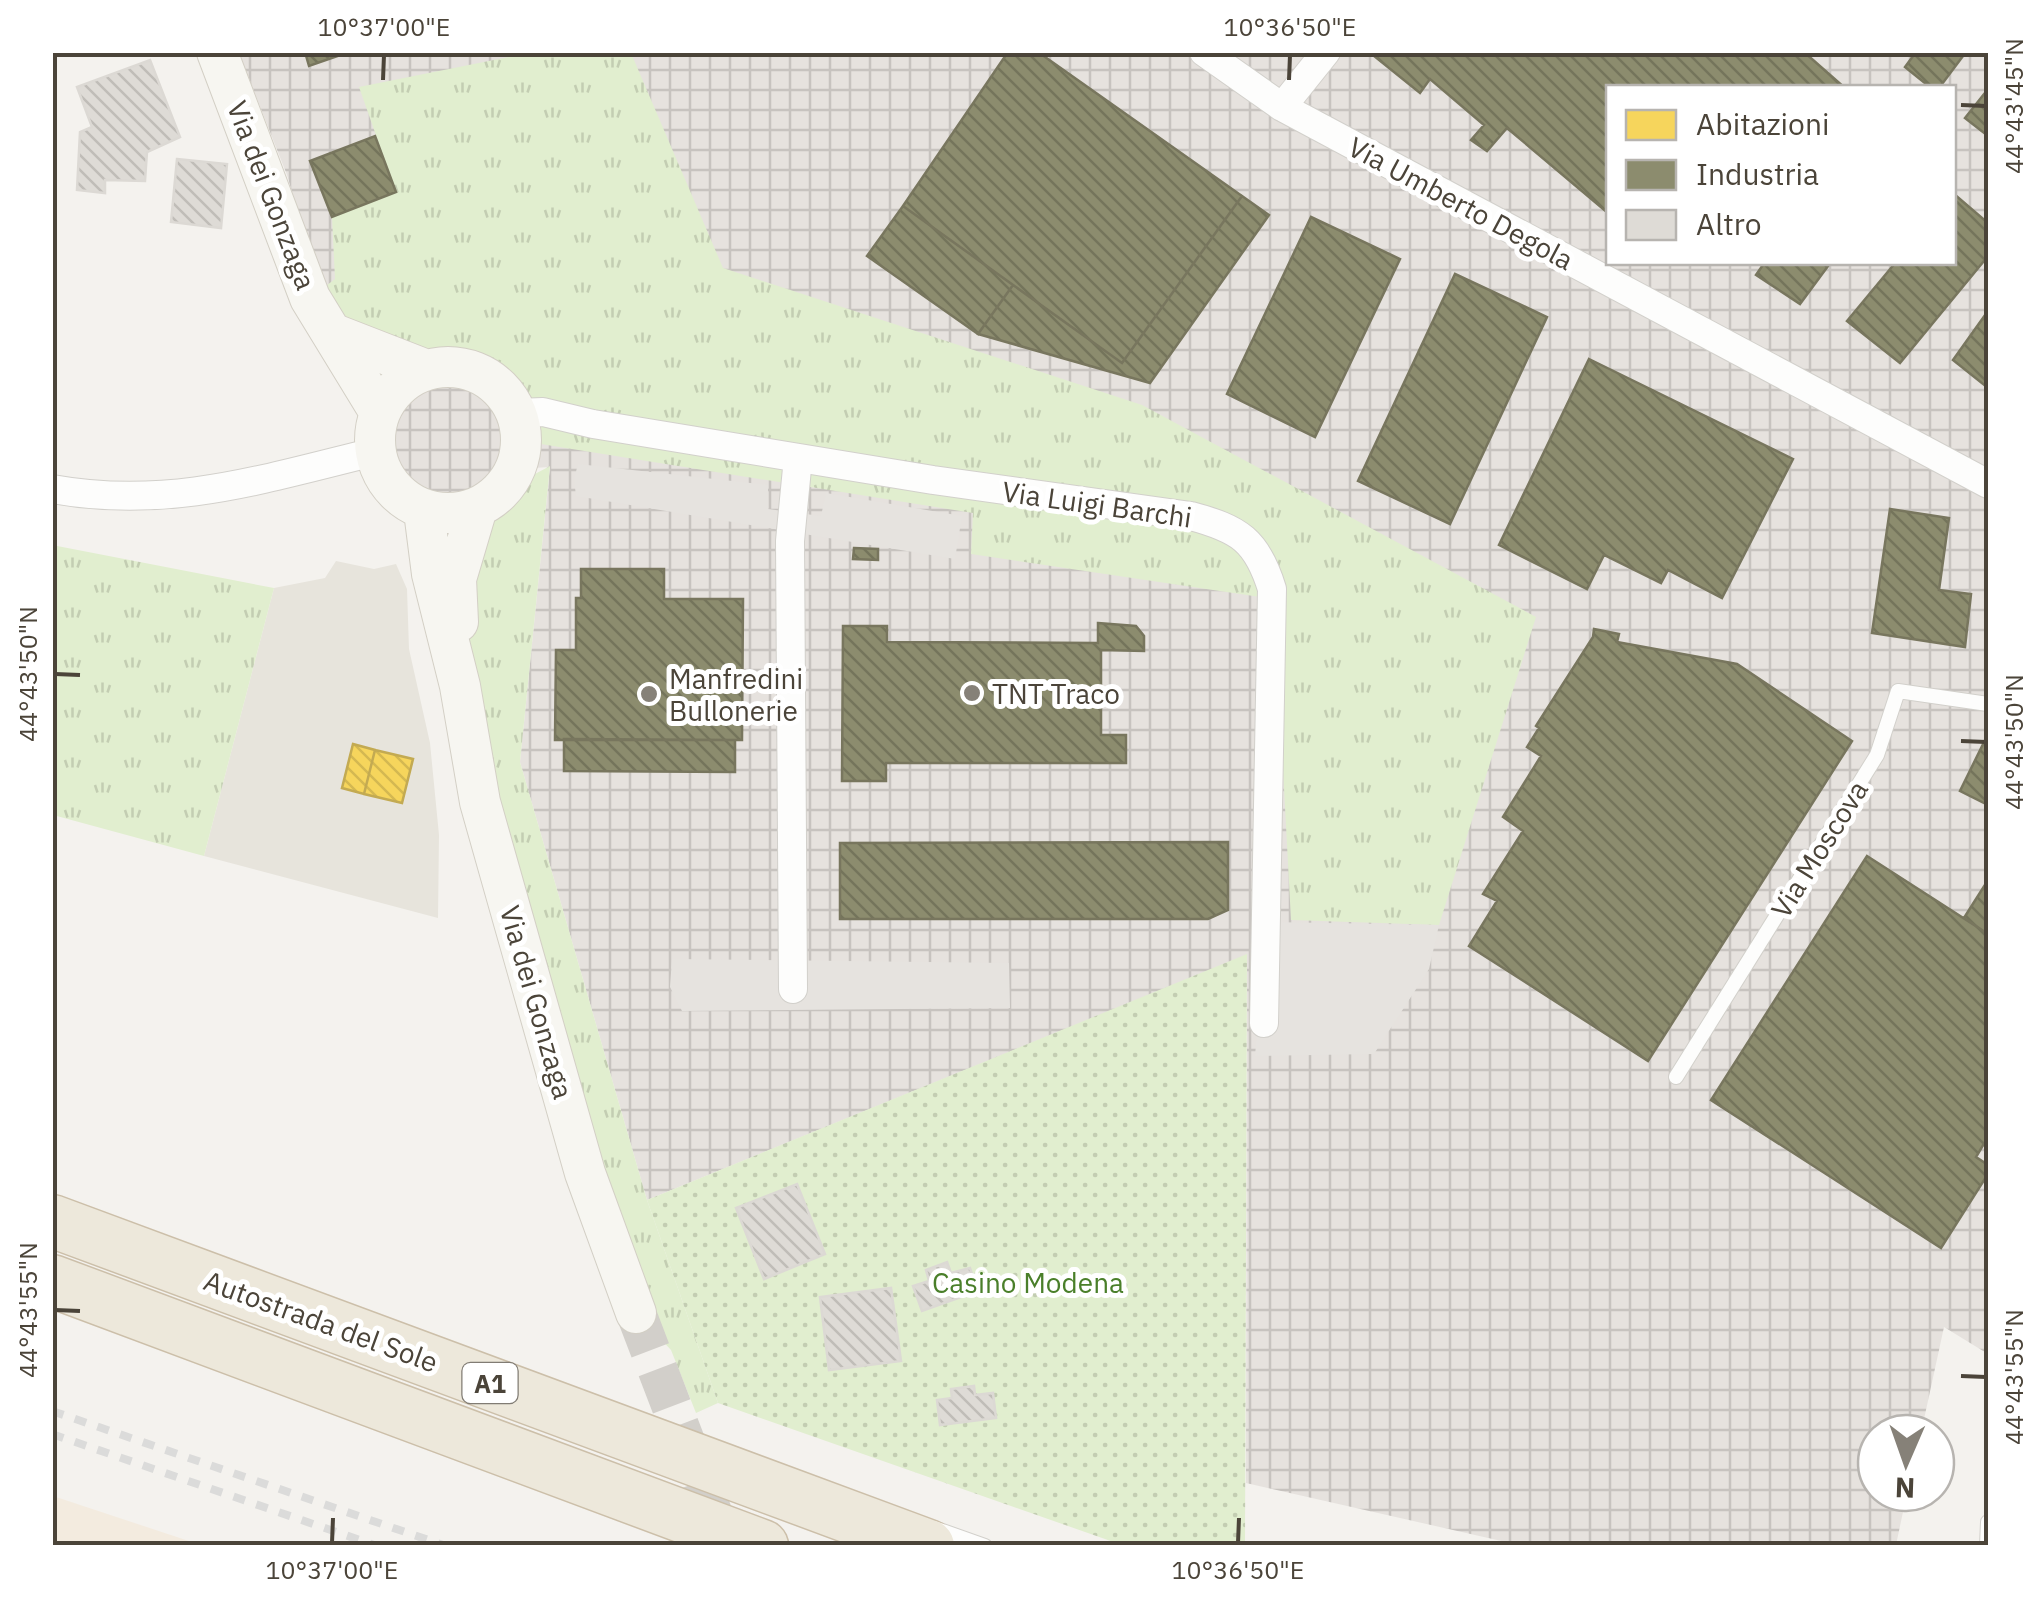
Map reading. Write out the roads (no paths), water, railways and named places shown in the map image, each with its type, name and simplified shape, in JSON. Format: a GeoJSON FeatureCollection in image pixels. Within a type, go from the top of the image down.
{"type":"FeatureCollection","features":[{"type":"Feature","properties":{"kind":"highway","name":"Autostrada del Sole"},"geometry":{"type":"LineString","coordinates":[[52,1221],[845,1516],[919,1529]]}},
{"type":"Feature","properties":{"kind":"highway","name":"Autostrada del Sole"},"geometry":{"type":"LineString","coordinates":[[52,1282],[762,1546]]}},
{"type":"Feature","properties":{"kind":"main road","name":"Via dei Gonzaga"},"geometry":{"type":"LineString","coordinates":[[217,52],[310,298],[379,410]]}},
{"type":"Feature","properties":{"kind":"main road"},"geometry":{"type":"LineString","coordinates":[[334,334],[424,369]]}},
{"type":"Feature","properties":{"kind":"main road"},"geometry":{"type":"LineString","coordinates":[[478,508],[460,513],[424,510],[403,499],[389,483],[374,452],[379,410],[405,378],[424,369],[461,366],[496,382],[517,413]]}},
{"type":"Feature","properties":{"kind":"main road","name":"Via dei Gonzaga"},"geometry":{"type":"LineString","coordinates":[[460,686],[456,580],[478,508],[501,492],[516,468],[522,441],[517,413]]}},
{"type":"Feature","properties":{"kind":"main road","name":"Via dei Gonzaga"},"geometry":{"type":"LineString","coordinates":[[424,510],[432,574],[460,686],[480,802],[585,1173],[636,1313]]}},
{"type":"Feature","properties":{"kind":"street","name":"Via Umberto Degola"},"geometry":{"type":"LineString","coordinates":[[1204,52],[1282,108],[1988,484]]}},
{"type":"Feature","properties":{"kind":"street"},"geometry":{"type":"LineString","coordinates":[[1282,108],[1326,52]]}},
{"type":"Feature","properties":{"kind":"street","name":"Via Luigi Barchi"},"geometry":{"type":"LineString","coordinates":[[517,413],[543,412],[593,424],[933,480],[1191,516],[1227,526],[1262,558],[1272,589],[1264,1023]]}},
{"type":"Feature","properties":{"kind":"street"},"geometry":{"type":"LineString","coordinates":[[52,489],[141,498],[199,492],[374,452]]}},
{"type":"Feature","properties":{"kind":"street"},"geometry":{"type":"LineString","coordinates":[[793,989],[790,541],[798,458]]}},
{"type":"Feature","properties":{"kind":"lane","name":"Via Moscova"},"geometry":{"type":"LineString","coordinates":[[1676,1077],[1878,755],[1898,691],[1988,704]]}},
{"type":"Feature","properties":{"kind":"lane"},"geometry":{"type":"LineString","coordinates":[[1987,1546],[1988,1522]]}},
{"type":"Feature","properties":{"kind":"lane"},"geometry":{"type":"LineString","coordinates":[[919,1529],[985,1546]]}},
{"type":"Feature","properties":{"kind":"tunnel"},"geometry":{"type":"LineString","coordinates":[[636,1313],[725,1546]]}},
{"type":"Feature","properties":{"kind":"railway"},"geometry":{"type":"LineString","coordinates":[[52,1411],[446,1546]]}},
{"type":"Feature","properties":{"kind":"railway"},"geometry":{"type":"LineString","coordinates":[[52,1434],[377,1546]]}},
{"type":"Feature","properties":{"kind":"place","name":"TNT Traco"},"geometry":{"type":"Point","coordinates":[972,693]}},
{"type":"Feature","properties":{"kind":"place","name":"Manfredini Bullonerie"},"geometry":{"type":"Point","coordinates":[649,694]}},
{"type":"Feature","properties":{"kind":"park label","name":"Casino Modena"},"geometry":{"type":"Point","coordinates":[1028,1282]}}]}
